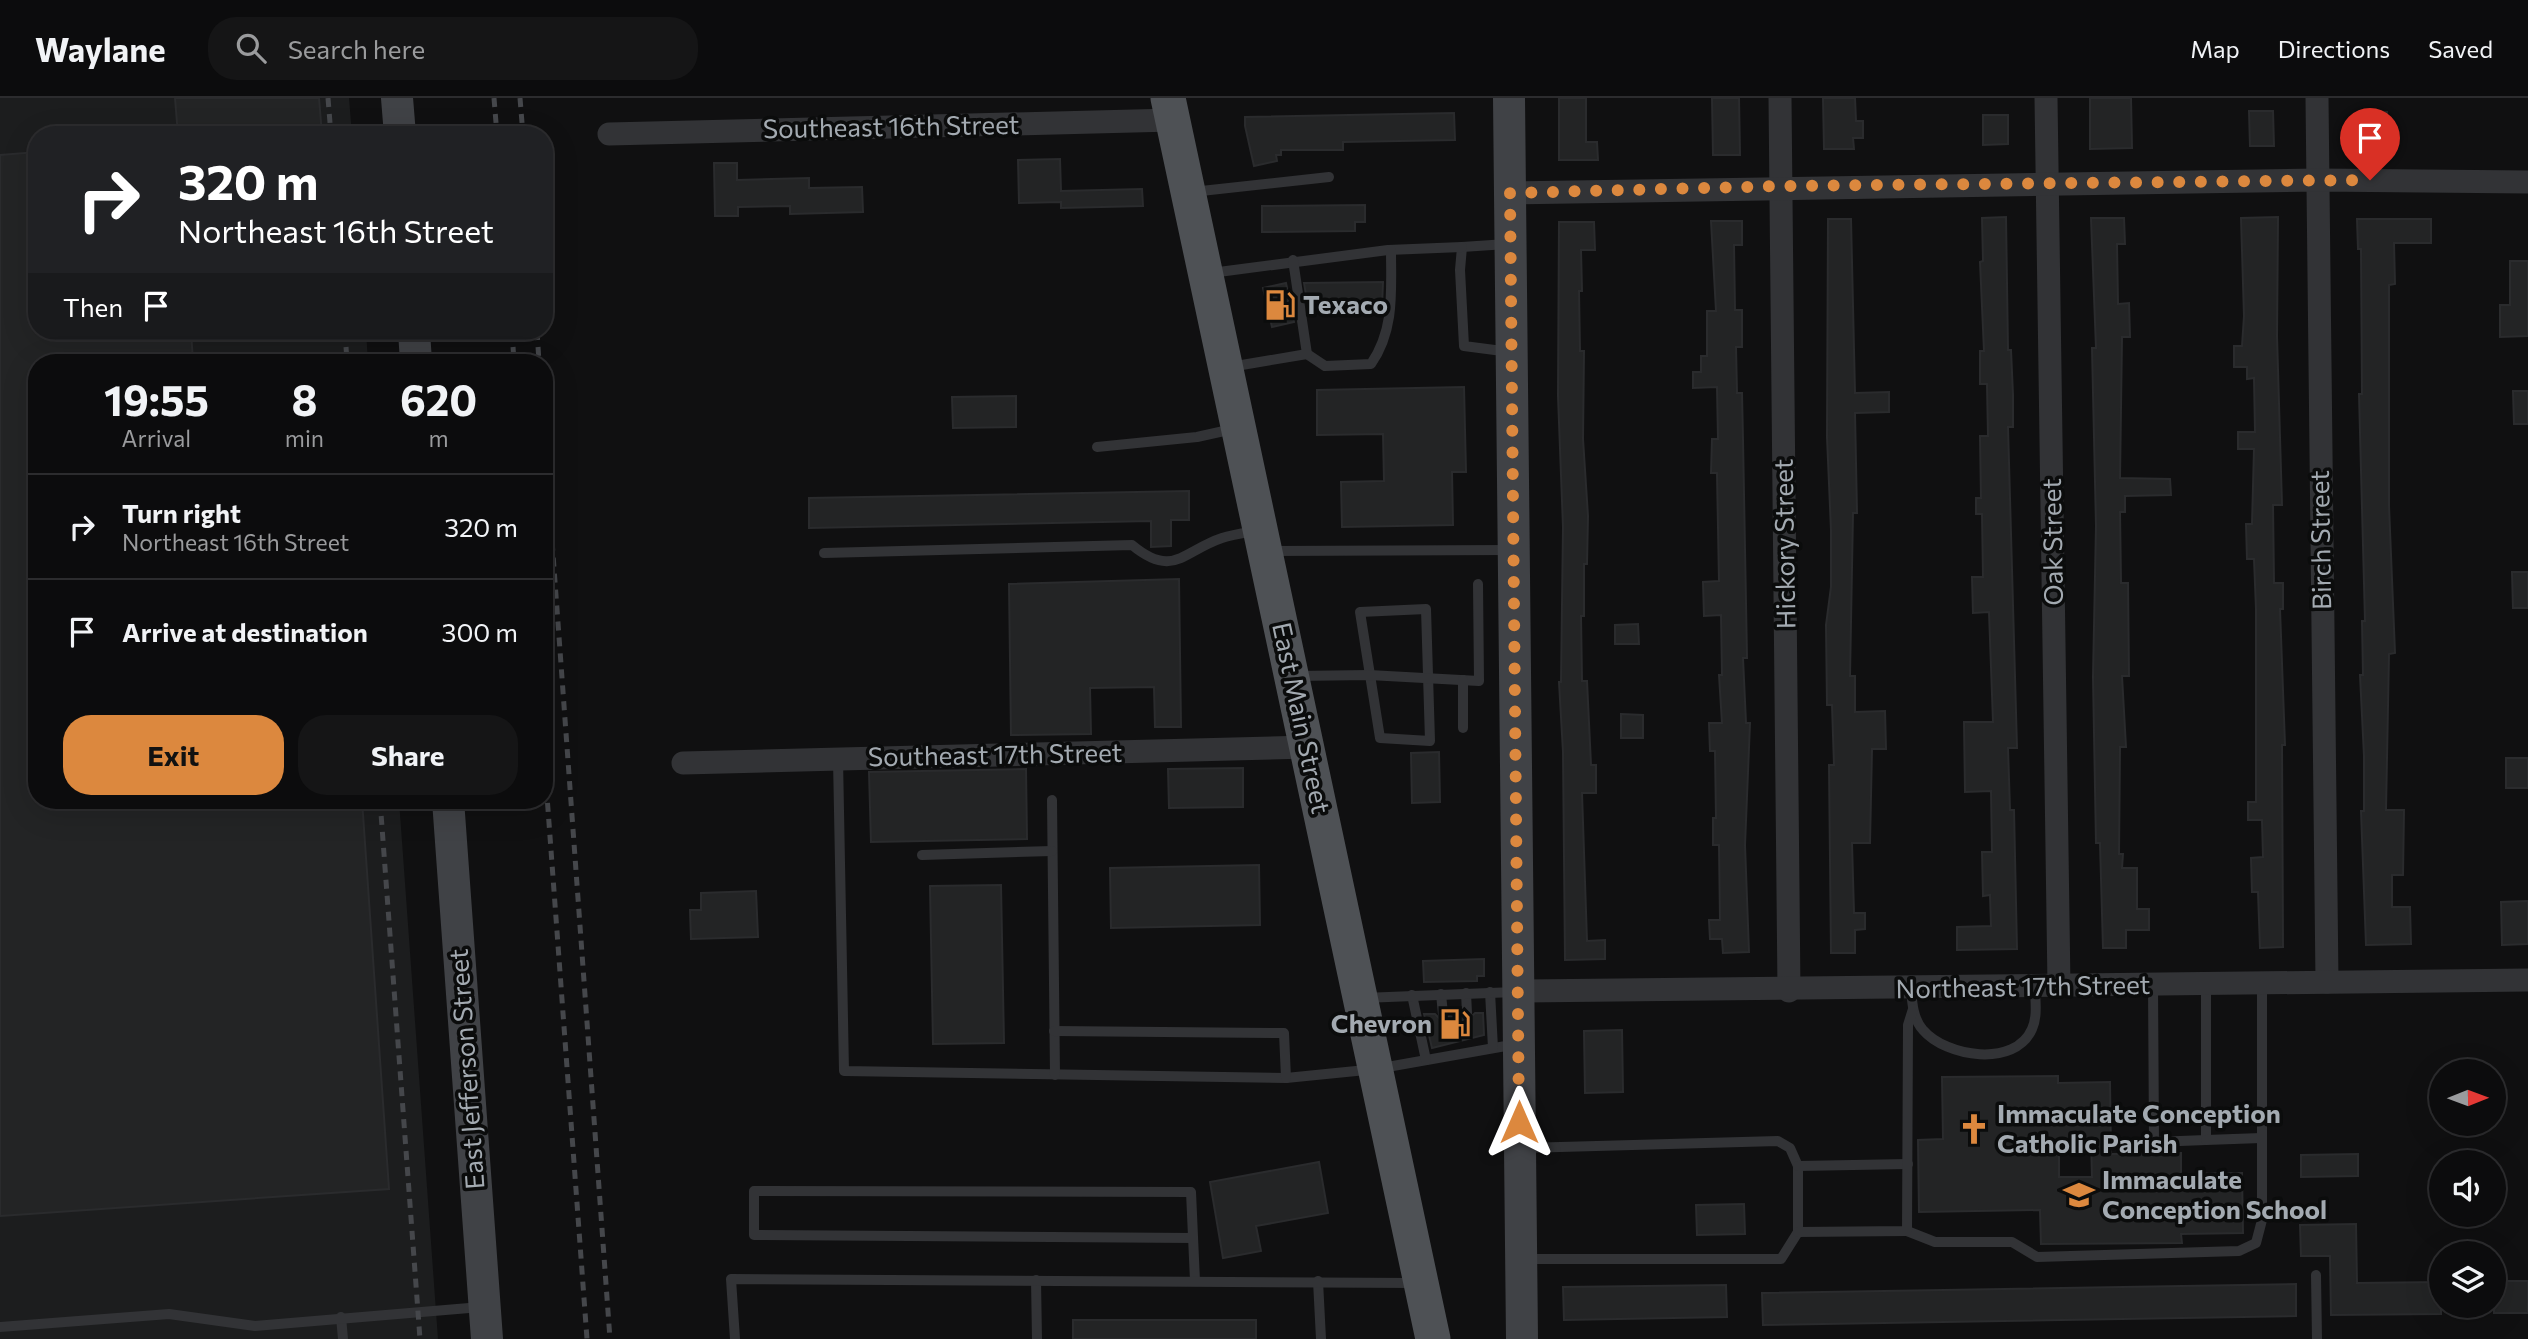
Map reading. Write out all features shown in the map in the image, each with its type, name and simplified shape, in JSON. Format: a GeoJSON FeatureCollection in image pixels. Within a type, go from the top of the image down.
{"type":"FeatureCollection","features":[{"type":"Feature","properties":{"kind":"main road","name":"East Main Street"},"geometry":{"type":"LineString","coordinates":[[1171,109],[1433,1339]]}},
{"type":"Feature","properties":{"kind":"street"},"geometry":{"type":"LineString","coordinates":[[397,98],[399,126]]}},
{"type":"Feature","properties":{"kind":"street"},"geometry":{"type":"LineString","coordinates":[[1508,98],[1513,550],[1504,992],[1506,1046],[1520,1149],[1522,1339]]}},
{"type":"Feature","properties":{"kind":"street","name":"Hickory Street"},"geometry":{"type":"LineString","coordinates":[[1780,98],[1789,991]]}},
{"type":"Feature","properties":{"kind":"street","name":"Oak Street"},"geometry":{"type":"LineString","coordinates":[[2046,98],[2059,986]]}},
{"type":"Feature","properties":{"kind":"street","name":"Birch Street"},"geometry":{"type":"LineString","coordinates":[[2317,98],[2327,982]]}},
{"type":"Feature","properties":{"kind":"street","name":"Southeast 16th Street"},"geometry":{"type":"LineString","coordinates":[[609,134],[1171,109]]}},
{"type":"Feature","properties":{"kind":"street"},"geometry":{"type":"LineString","coordinates":[[1510,193],[1782,186],[2318,180],[2528,182]]}},
{"type":"Feature","properties":{"kind":"street","name":"Southeast 17th Street"},"geometry":{"type":"LineString","coordinates":[[683,763],[1307,747]]}},
{"type":"Feature","properties":{"kind":"street","name":"East Jefferson Street"},"geometry":{"type":"LineString","coordinates":[[449,809],[486,1339]]}},
{"type":"Feature","properties":{"kind":"street","name":"Northeast 17th Street"},"geometry":{"type":"LineString","coordinates":[[1504,992],[1789,991],[1912,999],[2035,986],[2528,980]]}},
{"type":"Feature","properties":{"kind":"lane"},"geometry":{"type":"LineString","coordinates":[[1189,193],[1329,177]]}},
{"type":"Feature","properties":{"kind":"lane"},"geometry":{"type":"LineString","coordinates":[[1206,274],[1293,260],[1391,250],[1510,244]]}},
{"type":"Feature","properties":{"kind":"lane"},"geometry":{"type":"LineString","coordinates":[[1462,247],[1460,270],[1464,346],[1511,352]]}},
{"type":"Feature","properties":{"kind":"lane"},"geometry":{"type":"LineString","coordinates":[[1226,368],[1307,354],[1325,366],[1371,364],[1382,347],[1391,318],[1391,250]]}},
{"type":"Feature","properties":{"kind":"lane"},"geometry":{"type":"LineString","coordinates":[[1293,260],[1307,354]]}},
{"type":"Feature","properties":{"kind":"lane"},"geometry":{"type":"LineString","coordinates":[[1097,447],[1197,437],[1239,427]]}},
{"type":"Feature","properties":{"kind":"lane"},"geometry":{"type":"LineString","coordinates":[[824,554],[1132,545],[1150,560],[1171,561],[1220,538],[1513,550]]}},
{"type":"Feature","properties":{"kind":"lane"},"geometry":{"type":"LineString","coordinates":[[1292,676],[1369,675],[1479,681],[1478,583]]}},
{"type":"Feature","properties":{"kind":"lane"},"geometry":{"type":"LineString","coordinates":[[1426,609],[1430,741],[1380,738],[1369,675],[1360,612],[1426,609]]}},
{"type":"Feature","properties":{"kind":"lane"},"geometry":{"type":"LineString","coordinates":[[1463,681],[1463,728]]}},
{"type":"Feature","properties":{"kind":"lane"},"geometry":{"type":"LineString","coordinates":[[838,759],[844,1071],[1286,1079],[1376,1069],[1426,1060],[1447,1051],[1470,1052],[1506,1046]]}},
{"type":"Feature","properties":{"kind":"lane"},"geometry":{"type":"LineString","coordinates":[[1052,800],[1055,1075]]}},
{"type":"Feature","properties":{"kind":"lane"},"geometry":{"type":"LineString","coordinates":[[922,855],[1052,851]]}},
{"type":"Feature","properties":{"kind":"lane"},"geometry":{"type":"LineString","coordinates":[[1798,1233],[1907,1231],[1935,1242],[2012,1242],[2037,1257],[2239,1251],[2256,1243],[2262,1220],[2262,983]]}},
{"type":"Feature","properties":{"kind":"lane"},"geometry":{"type":"LineString","coordinates":[[2153,984],[2154,1142],[2261,1139]]}},
{"type":"Feature","properties":{"kind":"lane"},"geometry":{"type":"LineString","coordinates":[[2206,984],[2206,1140]]}},
{"type":"Feature","properties":{"kind":"lane"},"geometry":{"type":"LineString","coordinates":[[1912,999],[1922,1029],[1947,1046],[1973,1053],[2009,1051],[2022,1044],[2032,1030],[2035,1018],[2035,986]]}},
{"type":"Feature","properties":{"kind":"lane"},"geometry":{"type":"LineString","coordinates":[[1360,998],[1504,992]]}},
{"type":"Feature","properties":{"kind":"lane"},"geometry":{"type":"LineString","coordinates":[[1466,993],[1467,1013]]}},
{"type":"Feature","properties":{"kind":"lane"},"geometry":{"type":"LineString","coordinates":[[1441,994],[1443,1014]]}},
{"type":"Feature","properties":{"kind":"lane"},"geometry":{"type":"LineString","coordinates":[[1412,995],[1426,1060]]}},
{"type":"Feature","properties":{"kind":"lane"},"geometry":{"type":"LineString","coordinates":[[1907,1231],[1908,1025],[1912,999]]}},
{"type":"Feature","properties":{"kind":"lane"},"geometry":{"type":"LineString","coordinates":[[1054,1031],[1284,1033],[1286,1079]]}},
{"type":"Feature","properties":{"kind":"lane"},"geometry":{"type":"LineString","coordinates":[[1469,1039],[1470,1052]]}},
{"type":"Feature","properties":{"kind":"lane"},"geometry":{"type":"LineString","coordinates":[[1520,1149],[1778,1141],[1790,1148],[1798,1166],[1798,1233],[1781,1259],[1521,1259]]}},
{"type":"Feature","properties":{"kind":"lane"},"geometry":{"type":"LineString","coordinates":[[1798,1166],[1908,1164]]}},
{"type":"Feature","properties":{"kind":"lane"},"geometry":{"type":"LineString","coordinates":[[1194,1238],[754,1235],[754,1191],[1191,1192],[1194,1238],[1195,1281]]}},
{"type":"Feature","properties":{"kind":"lane"},"geometry":{"type":"LineString","coordinates":[[2316,1275],[2317,1339]]}},
{"type":"Feature","properties":{"kind":"lane"},"geometry":{"type":"LineString","coordinates":[[735,1339],[731,1279],[1421,1283]]}},
{"type":"Feature","properties":{"kind":"lane"},"geometry":{"type":"LineString","coordinates":[[1036,1280],[1037,1339]]}},
{"type":"Feature","properties":{"kind":"lane"},"geometry":{"type":"LineString","coordinates":[[1318,1281],[1321,1339]]}},
{"type":"Feature","properties":{"kind":"lane"},"geometry":{"type":"LineString","coordinates":[[0,1327],[169,1314],[255,1326],[484,1307]]}},
{"type":"Feature","properties":{"kind":"lane"},"geometry":{"type":"LineString","coordinates":[[341,1317],[343,1339]]}},
{"type":"Feature","properties":{"kind":"shaded area"},"geometry":{"type":"Polygon","coordinates":[[[0,98],[349,98],[351,126],[28,126],[28,340],[367,340],[367,354],[28,354],[28,809],[400,809],[438,1339],[0,1339],[0,98]]]}},
{"type":"Feature","properties":{"kind":"building"},"geometry":{"type":"Polygon","coordinates":[[[175,98],[319,98],[321,126],[177,126],[175,98]]]}},
{"type":"Feature","properties":{"kind":"building"},"geometry":{"type":"Polygon","coordinates":[[[1559,98],[1586,98],[1586,142],[1597,142],[1598,160],[1559,160],[1559,98]]]}},
{"type":"Feature","properties":{"kind":"building"},"geometry":{"type":"Polygon","coordinates":[[[1712,98],[1739,98],[1740,155],[1713,155],[1712,98]]]}},
{"type":"Feature","properties":{"kind":"building"},"geometry":{"type":"Polygon","coordinates":[[[1823,98],[1855,98],[1856,121],[1863,121],[1863,138],[1853,138],[1854,149],[1824,149],[1823,98]]]}},
{"type":"Feature","properties":{"kind":"building"},"geometry":{"type":"Polygon","coordinates":[[[2090,98],[2131,98],[2132,148],[2090,149],[2090,98]]]}},
{"type":"Feature","properties":{"kind":"building"},"geometry":{"type":"Polygon","coordinates":[[[2249,111],[2273,111],[2274,146],[2250,146],[2249,111]]]}},
{"type":"Feature","properties":{"kind":"building"},"geometry":{"type":"Polygon","coordinates":[[[2387,112],[2387,142],[2360,142],[2359,113],[2387,112]]]}},
{"type":"Feature","properties":{"kind":"building"},"geometry":{"type":"Polygon","coordinates":[[[1454,113],[1455,140],[1343,142],[1343,150],[1281,150],[1281,155],[1276,155],[1277,161],[1254,166],[1245,126],[1245,117],[1454,113]]]}},
{"type":"Feature","properties":{"kind":"building"},"geometry":{"type":"Polygon","coordinates":[[[1983,115],[2008,115],[2008,144],[1983,145],[1983,115]]]}},
{"type":"Feature","properties":{"kind":"building"},"geometry":{"type":"Polygon","coordinates":[[[28,153],[28,340],[192,340],[192,354],[28,354],[28,809],[363,809],[389,1189],[0,1216],[0,155],[28,153]]]}},
{"type":"Feature","properties":{"kind":"building"},"geometry":{"type":"Polygon","coordinates":[[[1060,159],[1061,191],[1142,189],[1143,206],[1061,208],[1061,202],[1019,203],[1018,160],[1060,159]]]}},
{"type":"Feature","properties":{"kind":"building"},"geometry":{"type":"Polygon","coordinates":[[[714,163],[737,163],[737,180],[809,178],[809,188],[862,187],[863,212],[790,214],[790,206],[738,207],[738,216],[715,216],[714,163]]]}},
{"type":"Feature","properties":{"kind":"building"},"geometry":{"type":"Polygon","coordinates":[[[1365,205],[1365,222],[1355,222],[1355,231],[1262,232],[1262,206],[1365,205]]]}},
{"type":"Feature","properties":{"kind":"building"},"geometry":{"type":"Polygon","coordinates":[[[2006,217],[2008,350],[2011,350],[2013,395],[2013,427],[2008,427],[2017,748],[2008,748],[2010,810],[2014,810],[2017,949],[1957,950],[1957,927],[1991,926],[1990,895],[1983,896],[1982,852],[1992,852],[1991,791],[1965,792],[1964,722],[1993,722],[1989,612],[1973,613],[1972,577],[1983,577],[1982,514],[1976,514],[1976,498],[1981,498],[1980,436],[1988,436],[1987,384],[1980,384],[1980,351],[1984,351],[1980,262],[1983,261],[1982,218],[2006,217]]]}},
{"type":"Feature","properties":{"kind":"building"},"geometry":{"type":"Polygon","coordinates":[[[2278,217],[2277,336],[2282,505],[2273,505],[2274,583],[2283,583],[2283,609],[2280,609],[2285,745],[2282,745],[2283,947],[2260,948],[2258,892],[2252,892],[2251,858],[2263,857],[2262,820],[2248,820],[2248,802],[2256,802],[2256,609],[2254,559],[2247,559],[2246,524],[2252,524],[2254,449],[2238,449],[2238,432],[2255,432],[2254,378],[2247,379],[2247,367],[2234,367],[2234,346],[2242,346],[2244,316],[2241,218],[2278,217]]]}},
{"type":"Feature","properties":{"kind":"building"},"geometry":{"type":"Polygon","coordinates":[[[2091,218],[2124,218],[2125,244],[2117,244],[2118,304],[2129,303],[2130,337],[2122,337],[2120,478],[2170,479],[2171,495],[2125,496],[2125,512],[2120,512],[2121,583],[2128,583],[2129,676],[2122,676],[2126,747],[2120,747],[2119,854],[2123,854],[2122,868],[2137,868],[2137,909],[2149,909],[2149,930],[2126,930],[2126,948],[2103,948],[2100,843],[2096,843],[2093,677],[2096,526],[2092,348],[2096,348],[2091,218]]]}},
{"type":"Feature","properties":{"kind":"building"},"geometry":{"type":"Polygon","coordinates":[[[1828,219],[1851,219],[1855,393],[1889,392],[1889,412],[1855,413],[1857,513],[1853,513],[1850,676],[1855,676],[1855,712],[1885,711],[1886,749],[1872,749],[1870,843],[1852,843],[1854,913],[1865,913],[1865,929],[1855,930],[1855,953],[1831,953],[1829,765],[1834,765],[1832,705],[1827,705],[1826,625],[1831,587],[1827,437],[1828,219]]]}},
{"type":"Feature","properties":{"kind":"building"},"geometry":{"type":"Polygon","coordinates":[[[2357,219],[2431,219],[2431,243],[2394,243],[2395,284],[2389,285],[2389,506],[2395,653],[2389,654],[2386,810],[2404,810],[2403,875],[2392,875],[2392,907],[2410,907],[2411,944],[2366,945],[2361,811],[2364,811],[2364,756],[2360,675],[2363,675],[2362,621],[2365,621],[2359,394],[2362,394],[2361,249],[2358,249],[2357,219]]]}},
{"type":"Feature","properties":{"kind":"building"},"geometry":{"type":"Polygon","coordinates":[[[1711,221],[1742,221],[1742,245],[1734,245],[1735,310],[1742,310],[1742,347],[1736,347],[1737,393],[1742,393],[1747,658],[1743,658],[1746,723],[1750,723],[1745,845],[1749,952],[1723,953],[1722,939],[1710,939],[1709,920],[1720,920],[1719,845],[1713,845],[1713,818],[1716,818],[1715,751],[1710,751],[1709,723],[1722,723],[1719,675],[1722,675],[1721,615],[1704,616],[1703,582],[1719,581],[1717,473],[1711,473],[1712,439],[1718,439],[1717,387],[1693,388],[1693,372],[1701,372],[1701,356],[1707,356],[1707,311],[1716,311],[1711,221]]]}},
{"type":"Feature","properties":{"kind":"building"},"geometry":{"type":"Polygon","coordinates":[[[1559,222],[1594,222],[1595,250],[1581,250],[1582,291],[1579,291],[1580,351],[1584,351],[1583,439],[1588,516],[1584,616],[1581,616],[1582,681],[1587,681],[1591,765],[1596,765],[1596,793],[1582,793],[1587,941],[1605,940],[1605,959],[1565,960],[1563,752],[1559,682],[1563,527],[1558,396],[1559,222]]]}},
{"type":"Feature","properties":{"kind":"building"},"geometry":{"type":"Polygon","coordinates":[[[2510,261],[2528,261],[2528,336],[2500,337],[2500,305],[2510,305],[2510,261]]]}},
{"type":"Feature","properties":{"kind":"building"},"geometry":{"type":"Polygon","coordinates":[[[1383,282],[1382,307],[1308,307],[1304,283],[1383,282]]]}},
{"type":"Feature","properties":{"kind":"building","name":"Texaco"},"geometry":{"type":"Polygon","coordinates":[[[1286,283],[1294,322],[1272,327],[1263,288],[1286,283]]]}},
{"type":"Feature","properties":{"kind":"building"},"geometry":{"type":"Polygon","coordinates":[[[1464,387],[1466,472],[1452,472],[1453,525],[1342,527],[1341,482],[1384,481],[1383,434],[1317,435],[1317,390],[1464,387]]]}},
{"type":"Feature","properties":{"kind":"building"},"geometry":{"type":"Polygon","coordinates":[[[2513,391],[2528,391],[2528,424],[2514,424],[2513,391]]]}},
{"type":"Feature","properties":{"kind":"building"},"geometry":{"type":"Polygon","coordinates":[[[1016,396],[1016,427],[953,428],[952,397],[1016,396]]]}},
{"type":"Feature","properties":{"kind":"building"},"geometry":{"type":"Polygon","coordinates":[[[1189,491],[1189,520],[1171,520],[1171,546],[1151,547],[1151,521],[809,528],[809,498],[1189,491]]]}},
{"type":"Feature","properties":{"kind":"building"},"geometry":{"type":"Polygon","coordinates":[[[2512,572],[2528,572],[2528,608],[2513,608],[2512,572]]]}},
{"type":"Feature","properties":{"kind":"building"},"geometry":{"type":"Polygon","coordinates":[[[1179,579],[1181,727],[1155,727],[1154,687],[1090,688],[1091,734],[1011,735],[1009,584],[1179,579]]]}},
{"type":"Feature","properties":{"kind":"building"},"geometry":{"type":"Polygon","coordinates":[[[1638,624],[1639,644],[1615,644],[1615,625],[1638,624]]]}},
{"type":"Feature","properties":{"kind":"building"},"geometry":{"type":"Polygon","coordinates":[[[1621,714],[1643,715],[1643,738],[1621,738],[1621,714]]]}},
{"type":"Feature","properties":{"kind":"building"},"geometry":{"type":"Polygon","coordinates":[[[1439,752],[1440,802],[1412,803],[1411,753],[1439,752]]]}},
{"type":"Feature","properties":{"kind":"building"},"geometry":{"type":"Polygon","coordinates":[[[2506,758],[2528,758],[2528,788],[2506,788],[2506,758]]]}},
{"type":"Feature","properties":{"kind":"building"},"geometry":{"type":"Polygon","coordinates":[[[1243,768],[1243,807],[1169,808],[1168,769],[1243,768]]]}},
{"type":"Feature","properties":{"kind":"building"},"geometry":{"type":"Polygon","coordinates":[[[1026,769],[1027,839],[871,842],[869,772],[1026,769]]]}},
{"type":"Feature","properties":{"kind":"building"},"geometry":{"type":"Polygon","coordinates":[[[1259,865],[1260,925],[1111,928],[1110,868],[1259,865]]]}},
{"type":"Feature","properties":{"kind":"building"},"geometry":{"type":"Polygon","coordinates":[[[1001,885],[1004,1043],[933,1044],[930,886],[1001,885]]]}},
{"type":"Feature","properties":{"kind":"building"},"geometry":{"type":"Polygon","coordinates":[[[756,891],[758,937],[691,939],[690,910],[701,910],[701,893],[756,891]]]}},
{"type":"Feature","properties":{"kind":"building"},"geometry":{"type":"Polygon","coordinates":[[[2528,901],[2528,944],[2502,945],[2501,902],[2528,901]]]}},
{"type":"Feature","properties":{"kind":"building"},"geometry":{"type":"Polygon","coordinates":[[[1484,959],[1484,976],[1477,976],[1477,981],[1424,982],[1423,961],[1484,959]]]}},
{"type":"Feature","properties":{"kind":"building","name":"Chevron"},"geometry":{"type":"Polygon","coordinates":[[[1459,1013],[1467,1021],[1475,1013],[1483,1013],[1484,1035],[1432,1048],[1424,1014],[1435,1014],[1443,1022],[1451,1014],[1459,1013]]]}},
{"type":"Feature","properties":{"kind":"building"},"geometry":{"type":"Polygon","coordinates":[[[1622,1030],[1623,1092],[1585,1093],[1584,1031],[1622,1030]]]}},
{"type":"Feature","properties":{"kind":"building"},"geometry":{"type":"Polygon","coordinates":[[[2058,1076],[2058,1083],[2110,1082],[2111,1154],[2181,1153],[2181,1174],[2242,1173],[2243,1233],[2181,1234],[2182,1243],[2041,1244],[2040,1210],[1919,1212],[1918,1140],[1943,1139],[1942,1077],[2058,1076]],[[2091,1140],[2059,1141],[2059,1177],[2092,1177],[2091,1140]]]}},
{"type":"Feature","properties":{"kind":"building"},"geometry":{"type":"Polygon","coordinates":[[[2358,1154],[2358,1176],[2301,1177],[2301,1155],[2358,1154]]]}},
{"type":"Feature","properties":{"kind":"building"},"geometry":{"type":"Polygon","coordinates":[[[1319,1162],[1328,1213],[1256,1226],[1261,1251],[1223,1258],[1210,1182],[1319,1162]]]}},
{"type":"Feature","properties":{"kind":"building"},"geometry":{"type":"Polygon","coordinates":[[[1744,1204],[1745,1234],[1697,1235],[1696,1205],[1744,1204]]]}},
{"type":"Feature","properties":{"kind":"building"},"geometry":{"type":"Polygon","coordinates":[[[2356,1224],[2357,1283],[2429,1282],[2429,1314],[2331,1315],[2330,1256],[2301,1256],[2300,1225],[2356,1224]]]}},
{"type":"Feature","properties":{"kind":"building"},"geometry":{"type":"Polygon","coordinates":[[[2506,1281],[2528,1281],[2528,1313],[2506,1313],[2506,1281]]]}},
{"type":"Feature","properties":{"kind":"building"},"geometry":{"type":"Polygon","coordinates":[[[2296,1284],[2296,1316],[1763,1325],[1762,1293],[2296,1284]]]}},
{"type":"Feature","properties":{"kind":"building"},"geometry":{"type":"Polygon","coordinates":[[[1726,1285],[1727,1317],[1564,1320],[1563,1287],[1726,1285]]]}},
{"type":"Feature","properties":{"kind":"building"},"geometry":{"type":"Polygon","coordinates":[[[1073,1320],[1256,1320],[1256,1339],[1073,1339],[1073,1320]]]}},
{"type":"Feature","properties":{"kind":"railway"},"geometry":{"type":"LineString","coordinates":[[328,98],[330,126]]}},
{"type":"Feature","properties":{"kind":"railway"},"geometry":{"type":"LineString","coordinates":[[494,98],[496,126]]}},
{"type":"Feature","properties":{"kind":"railway"},"geometry":{"type":"LineString","coordinates":[[520,98],[522,126]]}},
{"type":"Feature","properties":{"kind":"railway"},"geometry":{"type":"LineString","coordinates":[[346,340],[346,354]]}},
{"type":"Feature","properties":{"kind":"railway"},"geometry":{"type":"LineString","coordinates":[[513,340],[513,354]]}},
{"type":"Feature","properties":{"kind":"railway"},"geometry":{"type":"LineString","coordinates":[[538,340],[538,354]]}},
{"type":"Feature","properties":{"kind":"railway"},"geometry":{"type":"LineString","coordinates":[[553,554],[610,1339]]}},
{"type":"Feature","properties":{"kind":"railway"},"geometry":{"type":"LineString","coordinates":[[381,809],[420,1339]]}},
{"type":"Feature","properties":{"kind":"railway"},"geometry":{"type":"LineString","coordinates":[[548,809],[587,1339]]}},
{"type":"Feature","properties":{"kind":"place","name":"Texaco"},"geometry":{"type":"Point","coordinates":[1280,305]}},
{"type":"Feature","properties":{"kind":"place","name":"Chevron"},"geometry":{"type":"Point","coordinates":[1455,1024]}},
{"type":"Feature","properties":{"kind":"place","name":"Immaculate Conception Catholic Parish"},"geometry":{"type":"Point","coordinates":[1974,1129]}},
{"type":"Feature","properties":{"kind":"place","name":"Immaculate Conception School"},"geometry":{"type":"Point","coordinates":[2079,1195]}},
{"type":"Feature","properties":{"kind":"route"},"geometry":{"type":"LineString","coordinates":[[1519,1122],[1510,193],[1782,186],[2370,180]]}}]}
